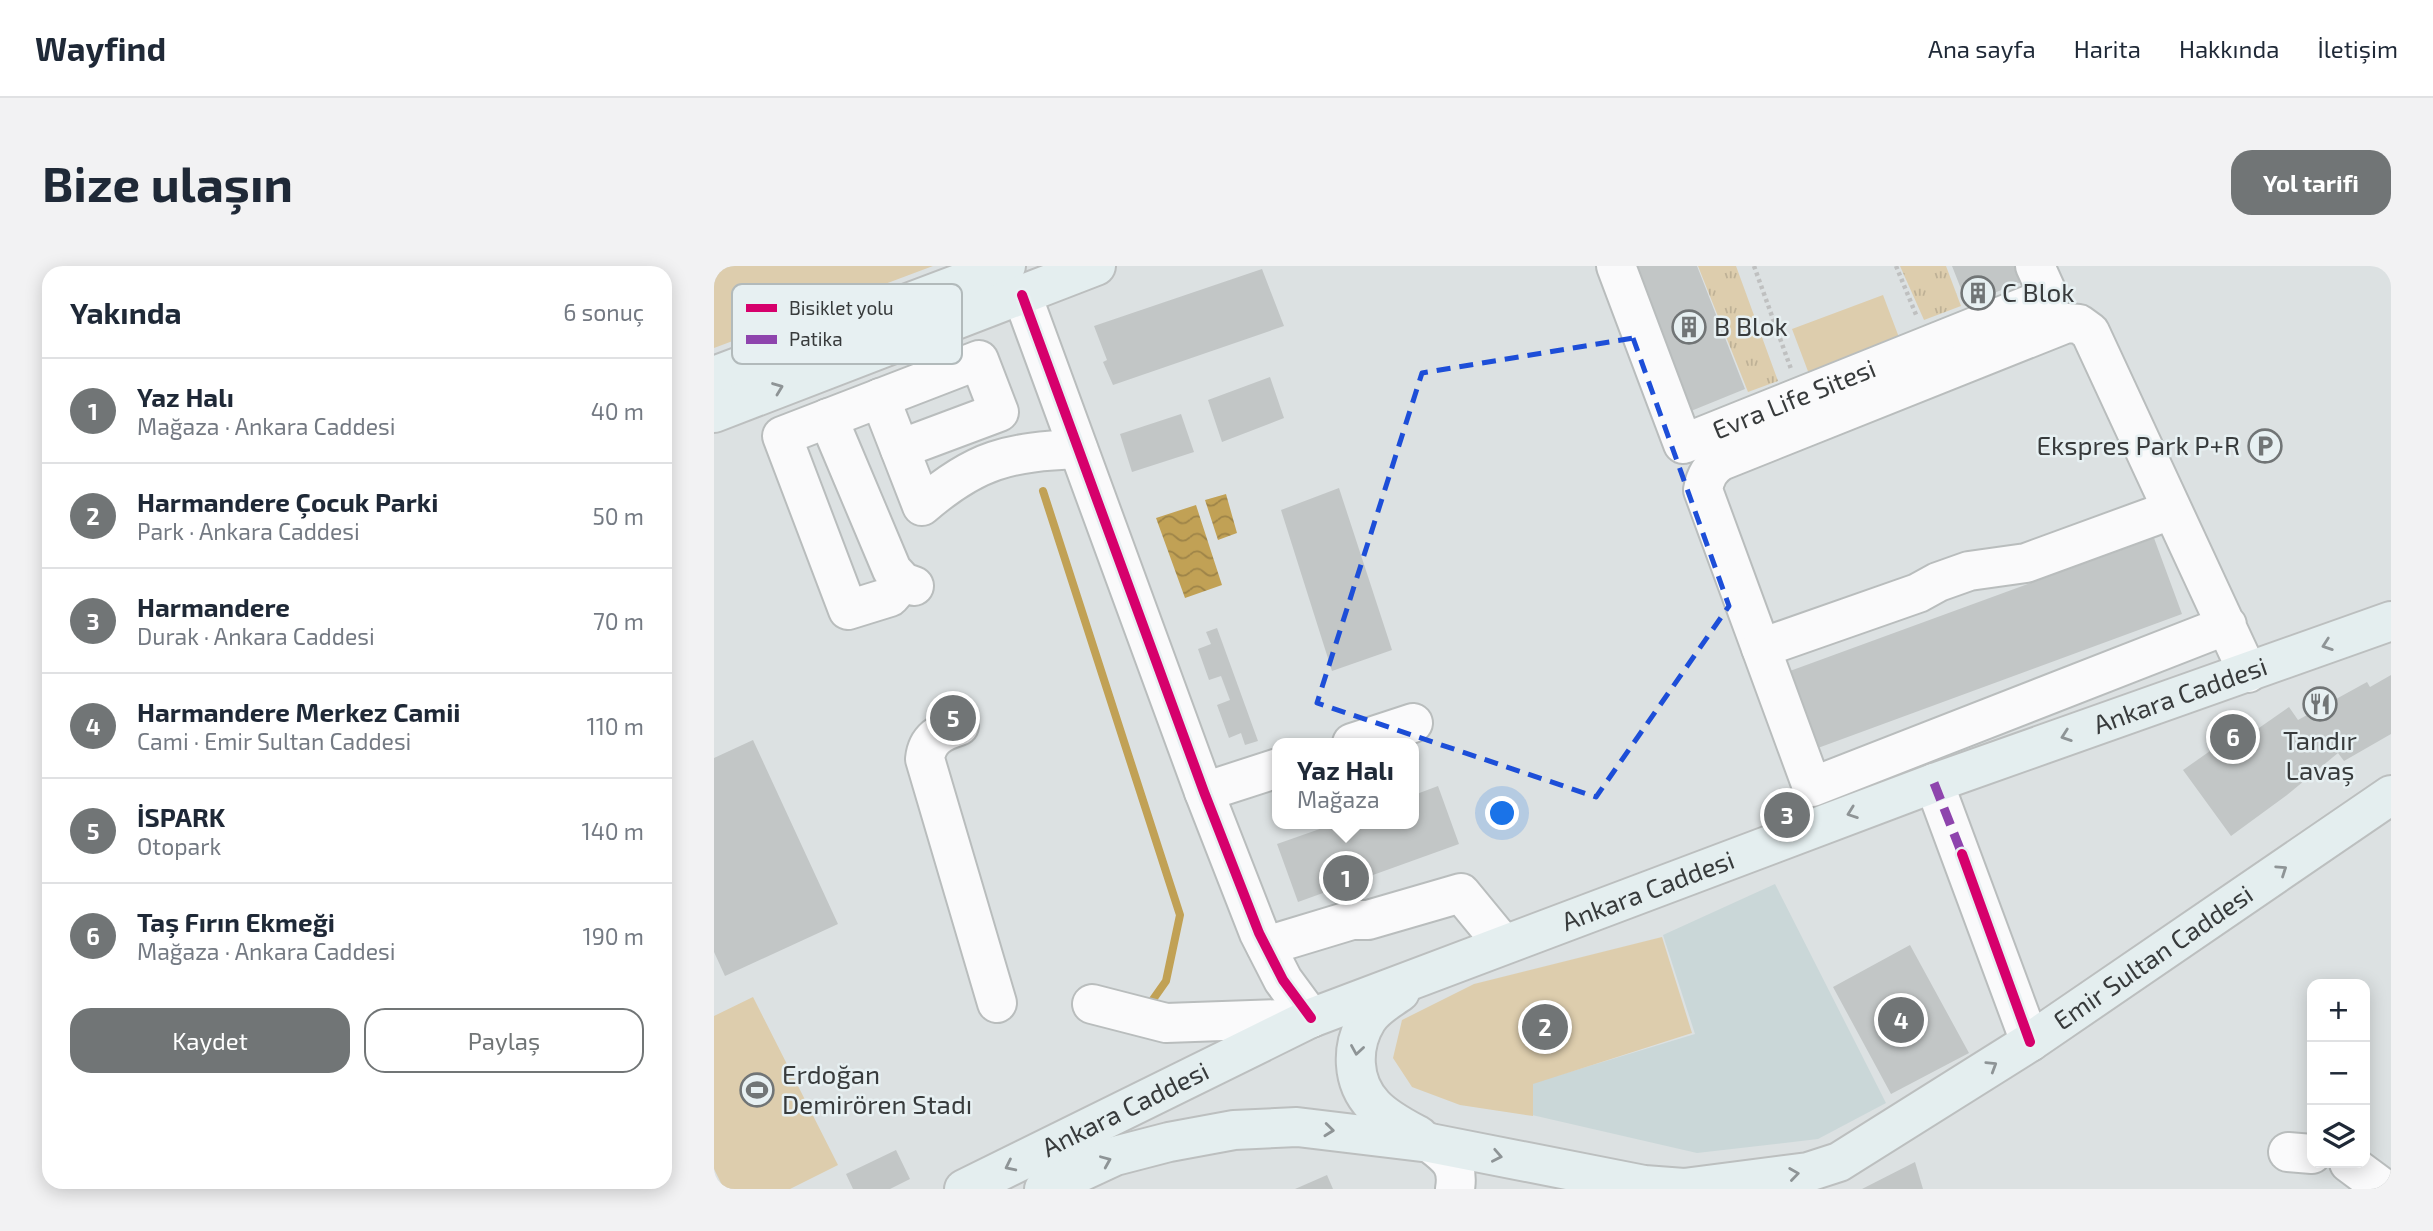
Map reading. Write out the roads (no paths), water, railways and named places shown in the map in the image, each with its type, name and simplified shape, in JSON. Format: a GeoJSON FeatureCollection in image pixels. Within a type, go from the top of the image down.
{"type":"FeatureCollection","features":[{"type":"Feature","properties":{"kind":"main road"},"geometry":{"type":"LineString","coordinates":[[962,297],[1014,280],[1096,266]]}},
{"type":"Feature","properties":{"kind":"main road"},"geometry":{"type":"LineString","coordinates":[[962,303],[1014,280]]}},
{"type":"Feature","properties":{"kind":"main road"},"geometry":{"type":"LineString","coordinates":[[714,376],[752,364]]}},
{"type":"Feature","properties":{"kind":"main road"},"geometry":{"type":"LineString","coordinates":[[714,413],[825,364]]}},
{"type":"Feature","properties":{"kind":"main road","name":"Ankara Caddesi"},"geometry":{"type":"LineString","coordinates":[[964,1189],[1311,1018],[1934,783],[2391,621]]}},
{"type":"Feature","properties":{"kind":"main road","name":"Emir Sultan Caddesi"},"geometry":{"type":"LineString","coordinates":[[1430,1143],[1643,1185],[1684,1188],[1808,1172],[1839,1175],[2391,794]]}},
{"type":"Feature","properties":{"kind":"main road"},"geometry":{"type":"LineString","coordinates":[[1430,1143],[1373,1106],[1356,1073],[1355,1053],[1368,1018],[1382,1004],[1435,969]]}},
{"type":"Feature","properties":{"kind":"main road","name":"Ankara Caddesi"},"geometry":{"type":"LineString","coordinates":[[1044,1189],[1115,1156],[1169,1142],[1234,1130],[1297,1127],[1430,1143]]}},
{"type":"Feature","properties":{"kind":"street","name":"Evra Life Sitesi"},"geometry":{"type":"LineString","coordinates":[[1616,266],[1683,443],[2049,297],[2035,266]]}},
{"type":"Feature","properties":{"kind":"street"},"geometry":{"type":"LineString","coordinates":[[1014,280],[1204,792],[1266,946],[1283,980],[1311,1018]]}},
{"type":"Feature","properties":{"kind":"street"},"geometry":{"type":"LineString","coordinates":[[2227,625],[1812,787],[1703,490],[1704,481],[1721,461],[2067,323],[2079,324],[2090,332],[2171,510],[2227,625],[2248,673]]}},
{"type":"Feature","properties":{"kind":"street"},"geometry":{"type":"LineString","coordinates":[[828,418],[892,570],[909,584],[890,597],[848,610],[782,436],[828,418],[979,360],[999,412],[900,449]]}},
{"type":"Feature","properties":{"kind":"street"},"geometry":{"type":"LineString","coordinates":[[880,398],[922,506],[960,477],[999,459],[1019,453],[1078,449]]}},
{"type":"Feature","properties":{"kind":"street"},"geometry":{"type":"LineString","coordinates":[[1761,648],[1919,593],[1938,582],[1969,571],[2026,563],[2171,510]]}},
{"type":"Feature","properties":{"kind":"street"},"geometry":{"type":"LineString","coordinates":[[1367,738],[1413,723]]}},
{"type":"Feature","properties":{"kind":"street"},"geometry":{"type":"LineString","coordinates":[[959,726],[946,730],[932,740],[926,750],[925,760],[998,1003]]}},
{"type":"Feature","properties":{"kind":"street"},"geometry":{"type":"LineString","coordinates":[[1204,792],[1272,770]]}},
{"type":"Feature","properties":{"kind":"street"},"geometry":{"type":"LineString","coordinates":[[1934,783],[2030,1042]]}},
{"type":"Feature","properties":{"kind":"street"},"geometry":{"type":"LineString","coordinates":[[1266,946],[1352,920],[1368,920],[1461,893],[1503,944]]}},
{"type":"Feature","properties":{"kind":"street"},"geometry":{"type":"LineString","coordinates":[[1092,1004],[1166,1023],[1311,1018]]}},
{"type":"Feature","properties":{"kind":"street"},"geometry":{"type":"LineString","coordinates":[[1430,1143],[1449,1158],[1457,1176],[1455,1189]]}},
{"type":"Feature","properties":{"kind":"street"},"geometry":{"type":"LineString","coordinates":[[2356,1168],[2384,1189]]}},
{"type":"Feature","properties":{"kind":"street"},"geometry":{"type":"LineString","coordinates":[[1603,1189],[1643,1185]]}},
{"type":"Feature","properties":{"kind":"water"},"geometry":{"type":"Polygon","coordinates":[[[1226,494],[1237,533],[1218,540],[1205,500],[1226,494]]]}},
{"type":"Feature","properties":{"kind":"water"},"geometry":{"type":"Polygon","coordinates":[[[1196,505],[1222,585],[1185,598],[1156,518],[1196,505]]]}},
{"type":"Feature","properties":{"kind":"waterway"},"geometry":{"type":"LineString","coordinates":[[1043,491],[1180,915],[1166,981],[1147,1008]]}},
{"type":"Feature","properties":{"kind":"place","name":"C Blok"},"geometry":{"type":"Point","coordinates":[1978,293]}},
{"type":"Feature","properties":{"kind":"place","name":"B Blok"},"geometry":{"type":"Point","coordinates":[1689,327]}},
{"type":"Feature","properties":{"kind":"place","name":"Ekspres Park P+R"},"geometry":{"type":"Point","coordinates":[2265,446]}},
{"type":"Feature","properties":{"kind":"place","name":"Tandır Lavaş"},"geometry":{"type":"Point","coordinates":[2320,704]}},
{"type":"Feature","properties":{"kind":"place","name":"İSPARK"},"geometry":{"type":"Point","coordinates":[953,718]}},
{"type":"Feature","properties":{"kind":"place","name":"Taş Fırın Ekmeği"},"geometry":{"type":"Point","coordinates":[2233,737]}},
{"type":"Feature","properties":{"kind":"place","name":"Harmandere"},"geometry":{"type":"Point","coordinates":[1787,815]}},
{"type":"Feature","properties":{"kind":"place","name":"Yaz Halı"},"geometry":{"type":"Point","coordinates":[1346,878]}},
{"type":"Feature","properties":{"kind":"place","name":"Harmandere Merkez Camii"},"geometry":{"type":"Point","coordinates":[1901,1020]}},
{"type":"Feature","properties":{"kind":"place","name":"Harmandere Çocuk Parki"},"geometry":{"type":"Point","coordinates":[1545,1027]}},
{"type":"Feature","properties":{"kind":"place","name":"Erdoğan Demirören Stadı"},"geometry":{"type":"Point","coordinates":[757,1090]}}]}
